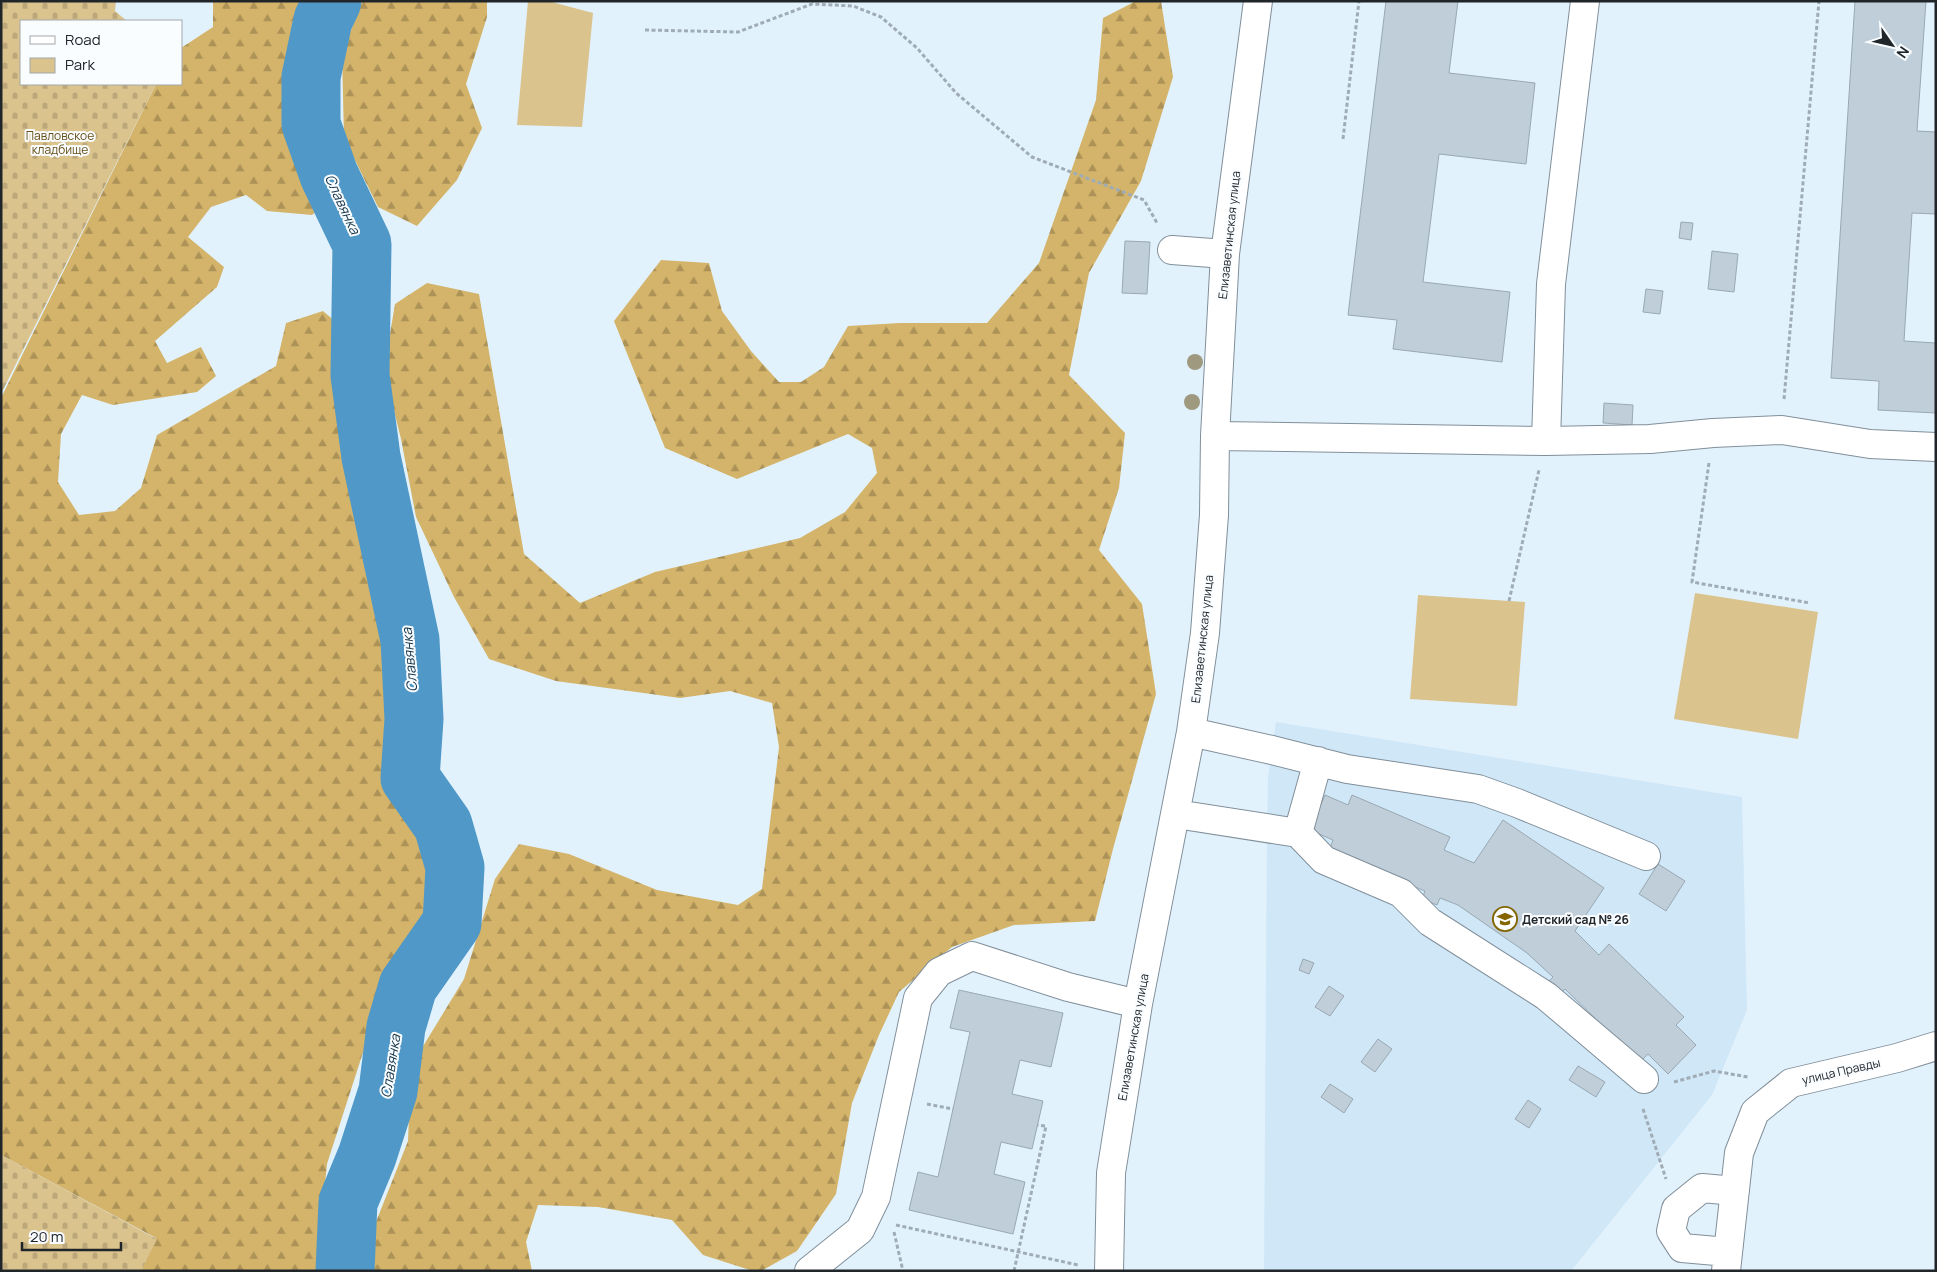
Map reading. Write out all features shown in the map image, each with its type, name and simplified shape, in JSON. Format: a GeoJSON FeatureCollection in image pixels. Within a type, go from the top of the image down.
{"type":"FeatureCollection","features":[{"type":"Feature","properties":{"kind":"street","name":"Елизаветинская улица"},"geometry":{"type":"LineString","coordinates":[[1109,1271],[1111,1173],[1138,1004],[1191,732],[1205,633],[1214,515],[1225,254],[1258,1]]}},
{"type":"Feature","properties":{"kind":"street"},"geometry":{"type":"LineString","coordinates":[[1546,441],[1550,284],[1586,1]]}},
{"type":"Feature","properties":{"kind":"street"},"geometry":{"type":"LineString","coordinates":[[1172,250],[1225,254]]}},
{"type":"Feature","properties":{"kind":"street"},"geometry":{"type":"LineString","coordinates":[[1216,436],[1546,441],[1650,439],[1713,433],[1782,430],[1870,444],[1936,447]]}},
{"type":"Feature","properties":{"kind":"street"},"geometry":{"type":"LineString","coordinates":[[1191,732],[1346,769],[1478,789],[1646,856]]}},
{"type":"Feature","properties":{"kind":"street"},"geometry":{"type":"LineString","coordinates":[[1298,833],[1318,761]]}},
{"type":"Feature","properties":{"kind":"street"},"geometry":{"type":"LineString","coordinates":[[1176,814],[1298,833],[1324,860],[1401,892],[1430,922],[1546,996],[1641,1076]]}},
{"type":"Feature","properties":{"kind":"street"},"geometry":{"type":"LineString","coordinates":[[809,1271],[860,1230],[876,1198],[918,998],[939,972],[972,956],[1068,987],[1138,1004]]}},
{"type":"Feature","properties":{"kind":"street","name":"улица Правды"},"geometry":{"type":"LineString","coordinates":[[1763,1105],[1791,1083],[1897,1058],[1936,1046]]}},
{"type":"Feature","properties":{"kind":"street"},"geometry":{"type":"LineString","coordinates":[[1735,1191],[1702,1188],[1676,1208],[1671,1231],[1682,1248],[1727,1261],[1735,1191],[1739,1153],[1763,1105]]}},
{"type":"Feature","properties":{"kind":"path"},"geometry":{"type":"LineString","coordinates":[[1343,139],[1359,1]]}},
{"type":"Feature","properties":{"kind":"path"},"geometry":{"type":"LineString","coordinates":[[1782,430],[1819,1]]}},
{"type":"Feature","properties":{"kind":"path"},"geometry":{"type":"LineString","coordinates":[[645,30],[738,32],[812,4],[853,6],[882,17],[917,48],[956,93],[1032,157],[1144,200],[1172,250]]}},
{"type":"Feature","properties":{"kind":"path"},"geometry":{"type":"LineString","coordinates":[[1713,433],[1692,582],[1810,603]]}},
{"type":"Feature","properties":{"kind":"path"},"geometry":{"type":"LineString","coordinates":[[1509,601],[1546,441]]}},
{"type":"Feature","properties":{"kind":"path"},"geometry":{"type":"LineString","coordinates":[[1676,1208],[1645,1115],[1641,1076],[1669,1084],[1714,1071],[1749,1078],[1763,1105]]}},
{"type":"Feature","properties":{"kind":"path"},"geometry":{"type":"LineString","coordinates":[[1014,1271],[1046,1126],[1037,1125]]}},
{"type":"Feature","properties":{"kind":"path"},"geometry":{"type":"LineString","coordinates":[[903,1271],[893,1224],[1082,1266]]}},
{"type":"Feature","properties":{"kind":"shaded area","name":"Детский сад № 26"},"geometry":{"type":"Polygon","coordinates":[[[1276,722],[1742,797],[1747,1010],[1712,1095],[1571,1271],[1264,1271],[1268,777],[1276,722]]]}},
{"type":"Feature","properties":{"kind":"green space","name":"Павловское кладбище"},"geometry":{"type":"Polygon","coordinates":[[[1,1],[116,1],[115,11],[126,20],[20,20],[20,85],[156,85],[1,394],[1,1]]]}},
{"type":"Feature","properties":{"kind":"green space"},"geometry":{"type":"Polygon","coordinates":[[[213,1],[318,1],[307,22],[294,91],[324,206],[312,215],[267,211],[246,195],[211,207],[188,237],[224,267],[217,287],[155,341],[167,363],[201,347],[216,376],[197,392],[113,405],[82,395],[61,434],[58,482],[79,515],[115,511],[141,488],[157,435],[276,366],[286,323],[323,311],[343,328],[389,641],[394,774],[436,864],[433,929],[378,1006],[327,1164],[316,1271],[141,1271],[156,1238],[1,1155],[1,398],[156,85],[182,85],[182,47],[213,27],[213,1]]]}},
{"type":"Feature","properties":{"kind":"green space"},"geometry":{"type":"Polygon","coordinates":[[[362,1],[487,1],[487,17],[466,84],[482,128],[457,180],[417,226],[378,207],[344,138],[342,54],[362,1]]]}},
{"type":"Feature","properties":{"kind":"green space"},"geometry":{"type":"Polygon","coordinates":[[[528,1],[548,1],[593,13],[582,127],[517,125],[528,1]]]}},
{"type":"Feature","properties":{"kind":"green space"},"geometry":{"type":"Polygon","coordinates":[[[1136,1],[1161,1],[1173,77],[1141,181],[1089,273],[1069,375],[1125,433],[1119,488],[1099,550],[1142,604],[1156,694],[1095,921],[1014,925],[952,947],[899,992],[879,1035],[852,1103],[836,1194],[797,1251],[761,1271],[753,1271],[703,1255],[672,1220],[598,1207],[538,1205],[526,1242],[532,1271],[368,1271],[372,1232],[408,1141],[411,1066],[464,979],[495,879],[519,844],[569,854],[657,890],[738,905],[762,889],[779,747],[772,703],[730,691],[680,698],[556,681],[489,659],[454,597],[416,517],[401,439],[384,370],[395,304],[427,283],[479,294],[524,554],[580,603],[655,572],[800,538],[845,512],[877,473],[872,448],[848,434],[737,479],[665,448],[614,321],[661,260],[709,263],[722,311],[751,351],[779,382],[801,382],[824,367],[848,326],[900,323],[987,323],[1039,263],[1096,100],[1103,18],[1136,1]]]}},
{"type":"Feature","properties":{"kind":"green space"},"geometry":{"type":"Polygon","coordinates":[[[1695,593],[1818,612],[1798,739],[1674,719],[1695,593]]]}},
{"type":"Feature","properties":{"kind":"green space"},"geometry":{"type":"Polygon","coordinates":[[[1418,595],[1525,602],[1517,706],[1410,699],[1418,595]]]}},
{"type":"Feature","properties":{"kind":"green space"},"geometry":{"type":"Polygon","coordinates":[[[1,1155],[157,1239],[141,1271],[1,1271],[1,1155]]]}},
{"type":"Feature","properties":{"kind":"building"},"geometry":{"type":"Polygon","coordinates":[[[1386,1],[1458,1],[1449,73],[1535,83],[1526,164],[1439,154],[1423,282],[1510,292],[1502,362],[1393,349],[1397,320],[1348,315],[1386,1]]]}},
{"type":"Feature","properties":{"kind":"building"},"geometry":{"type":"Polygon","coordinates":[[[1855,1],[1926,1],[1917,131],[1936,132],[1936,214],[1912,213],[1904,341],[1936,343],[1936,413],[1878,410],[1879,381],[1831,378],[1855,1]]]}},
{"type":"Feature","properties":{"kind":"building"},"geometry":{"type":"Polygon","coordinates":[[[1681,222],[1693,223],[1691,240],[1679,238],[1681,222]]]}},
{"type":"Feature","properties":{"kind":"building"},"geometry":{"type":"Polygon","coordinates":[[[1125,241],[1150,242],[1147,294],[1122,293],[1125,241]]]}},
{"type":"Feature","properties":{"kind":"building"},"geometry":{"type":"Polygon","coordinates":[[[1712,251],[1738,254],[1734,292],[1708,289],[1712,251]]]}},
{"type":"Feature","properties":{"kind":"building"},"geometry":{"type":"Polygon","coordinates":[[[1646,289],[1663,291],[1660,314],[1643,312],[1646,289]]]}},
{"type":"Feature","properties":{"kind":"building"},"geometry":{"type":"Polygon","coordinates":[[[1604,403],[1633,405],[1632,425],[1603,423],[1604,403]]]}},
{"type":"Feature","properties":{"kind":"building"},"geometry":{"type":"Polygon","coordinates":[[[1325,795],[1348,805],[1352,795],[1450,837],[1444,850],[1474,863],[1503,820],[1604,888],[1575,931],[1599,955],[1609,944],[1684,1017],[1676,1025],[1696,1045],[1668,1074],[1648,1054],[1640,1062],[1565,989],[1561,993],[1549,981],[1553,977],[1527,953],[1458,905],[1440,898],[1437,905],[1422,899],[1425,891],[1329,851],[1333,840],[1310,830],[1325,795]]]}},
{"type":"Feature","properties":{"kind":"building"},"geometry":{"type":"Polygon","coordinates":[[[1658,864],[1685,881],[1666,911],[1639,894],[1658,864]]]}},
{"type":"Feature","properties":{"kind":"building"},"geometry":{"type":"Polygon","coordinates":[[[1303,959],[1314,963],[1309,974],[1299,970],[1303,959]]]}},
{"type":"Feature","properties":{"kind":"building"},"geometry":{"type":"Polygon","coordinates":[[[1329,986],[1344,996],[1330,1016],[1315,1007],[1329,986]]]}},
{"type":"Feature","properties":{"kind":"building"},"geometry":{"type":"Polygon","coordinates":[[[959,990],[1063,1013],[1051,1067],[1020,1060],[1012,1094],[1043,1101],[1032,1149],[1001,1142],[994,1174],[1025,1182],[1013,1234],[909,1210],[918,1172],[938,1177],[970,1032],[950,1028],[959,990]]]}},
{"type":"Feature","properties":{"kind":"building"},"geometry":{"type":"Polygon","coordinates":[[[1378,1039],[1392,1049],[1375,1072],[1361,1062],[1378,1039]]]}},
{"type":"Feature","properties":{"kind":"building"},"geometry":{"type":"Polygon","coordinates":[[[1578,1066],[1605,1082],[1596,1097],[1569,1080],[1578,1066]]]}},
{"type":"Feature","properties":{"kind":"building"},"geometry":{"type":"Polygon","coordinates":[[[1330,1084],[1353,1099],[1344,1113],[1321,1097],[1330,1084]]]}},
{"type":"Feature","properties":{"kind":"building"},"geometry":{"type":"Polygon","coordinates":[[[1528,1100],[1541,1109],[1529,1128],[1515,1119],[1528,1100]]]}},
{"type":"Feature","properties":{"kind":"waterway","name":"Славянка"},"geometry":{"type":"LineString","coordinates":[[332,1],[323,20],[311,77],[311,124],[329,175],[362,244],[360,375],[371,457],[410,640],[414,719],[410,778],[443,825],[455,867],[452,923],[408,986],[396,1027],[388,1091],[367,1156],[348,1202],[345,1271]]}},
{"type":"Feature","properties":{"kind":"place","name":"Детский сад № 26"},"geometry":{"type":"Point","coordinates":[1505,919]}}]}
